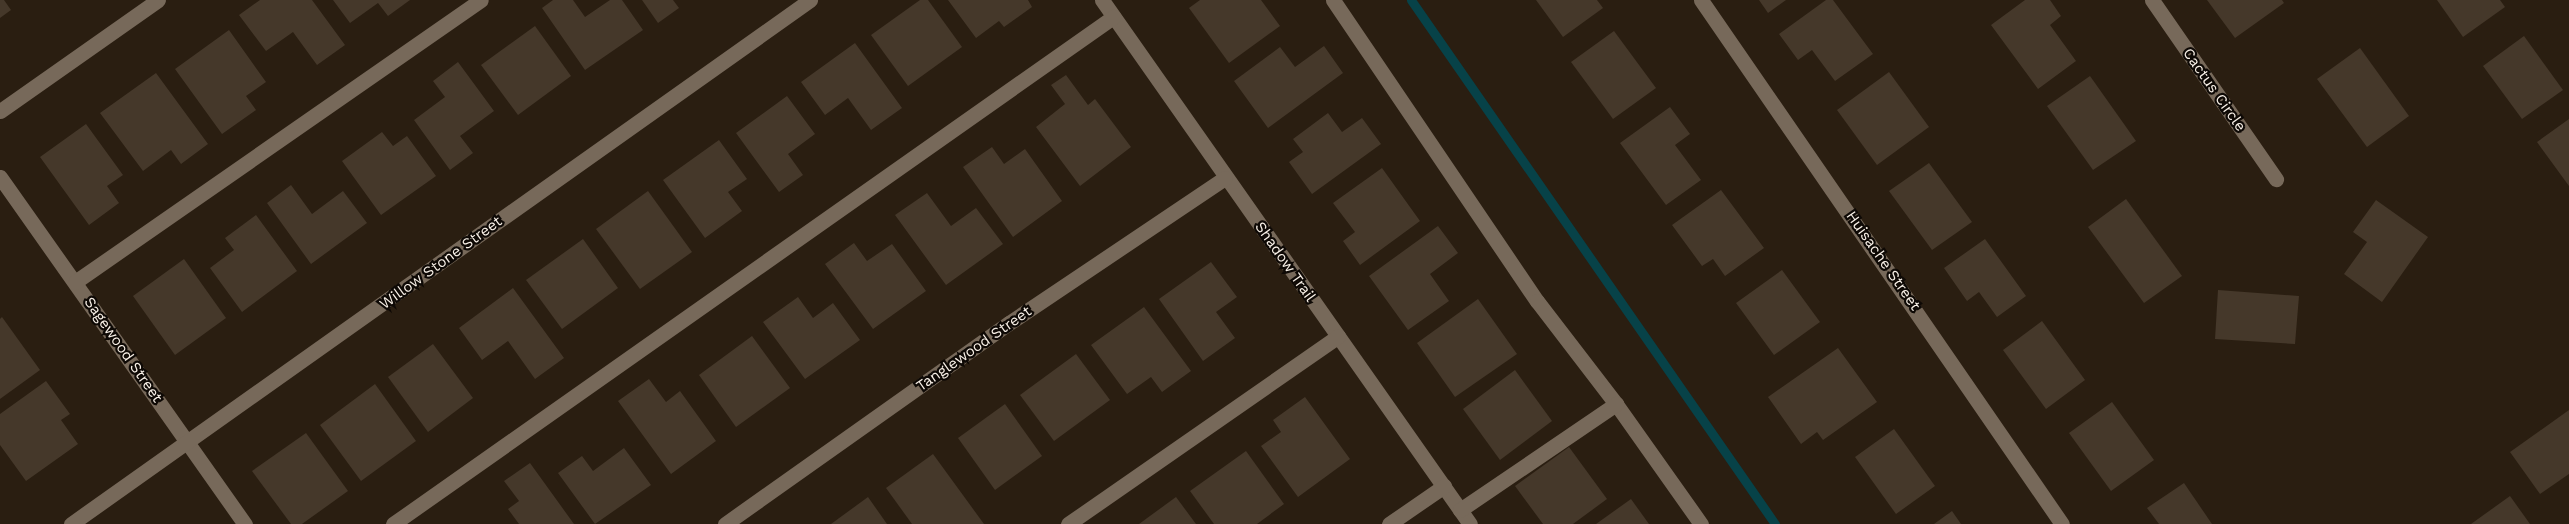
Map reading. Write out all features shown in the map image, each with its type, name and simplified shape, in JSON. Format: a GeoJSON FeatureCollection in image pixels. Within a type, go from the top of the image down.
{"type":"FeatureCollection","features":[{"type":"Feature","properties":{"kind":"street"},"geometry":{"type":"LineString","coordinates":[[0,111],[158,0]]}},
{"type":"Feature","properties":{"kind":"street"},"geometry":{"type":"LineString","coordinates":[[75,282],[482,0]]}},
{"type":"Feature","properties":{"kind":"street","name":"Willow Stone Street"},"geometry":{"type":"LineString","coordinates":[[70,524],[810,0]]}},
{"type":"Feature","properties":{"kind":"street","name":"Shadow Trail"},"geometry":{"type":"LineString","coordinates":[[1102,0],[1225,178],[1470,524]]}},
{"type":"Feature","properties":{"kind":"street"},"geometry":{"type":"LineString","coordinates":[[1333,0],[1537,301],[1616,404],[1701,524]]}},
{"type":"Feature","properties":{"kind":"street","name":"Huisache Street"},"geometry":{"type":"LineString","coordinates":[[1701,0],[2062,524]]}},
{"type":"Feature","properties":{"kind":"street","name":"Cactus Circle"},"geometry":{"type":"LineString","coordinates":[[2152,0],[2276,179]]}},
{"type":"Feature","properties":{"kind":"street"},"geometry":{"type":"LineString","coordinates":[[393,524],[1113,17]]}},
{"type":"Feature","properties":{"kind":"street","name":"Sagewood Street"},"geometry":{"type":"LineString","coordinates":[[0,177],[245,524]]}},
{"type":"Feature","properties":{"kind":"street","name":"Tanglewood Street"},"geometry":{"type":"LineString","coordinates":[[725,524],[1009,323],[1225,178]]}},
{"type":"Feature","properties":{"kind":"street"},"geometry":{"type":"LineString","coordinates":[[1068,524],[1338,336]]}},
{"type":"Feature","properties":{"kind":"street"},"geometry":{"type":"LineString","coordinates":[[1460,510],[1616,404]]}},
{"type":"Feature","properties":{"kind":"street"},"geometry":{"type":"LineString","coordinates":[[1389,524],[1444,486]]}},
{"type":"Feature","properties":{"kind":"building"},"geometry":{"type":"Polygon","coordinates":[[[0,0],[4,0],[11,10],[0,18],[0,0]]]}},
{"type":"Feature","properties":{"kind":"building"},"geometry":{"type":"Polygon","coordinates":[[[260,0],[312,0],[345,45],[317,65],[293,32],[266,51],[239,15],[260,0]]]}},
{"type":"Feature","properties":{"kind":"building"},"geometry":{"type":"Polygon","coordinates":[[[333,0],[410,0],[388,16],[378,3],[350,23],[333,0]]]}},
{"type":"Feature","properties":{"kind":"building"},"geometry":{"type":"Polygon","coordinates":[[[553,0],[573,0],[585,17],[610,0],[622,0],[643,30],[585,70],[542,8],[553,0]]]}},
{"type":"Feature","properties":{"kind":"building"},"geometry":{"type":"Polygon","coordinates":[[[642,0],[673,0],[679,8],[658,23],[642,0]]]}},
{"type":"Feature","properties":{"kind":"building"},"geometry":{"type":"Polygon","coordinates":[[[920,0],[928,0],[962,47],[908,86],[871,35],[920,0]]]}},
{"type":"Feature","properties":{"kind":"building"},"geometry":{"type":"Polygon","coordinates":[[[948,0],[1028,0],[1032,7],[1004,27],[999,21],[976,38],[948,0]]]}},
{"type":"Feature","properties":{"kind":"building"},"geometry":{"type":"Polygon","coordinates":[[[1200,0],[1261,0],[1280,26],[1229,63],[1189,8],[1200,0]]]}},
{"type":"Feature","properties":{"kind":"building"},"geometry":{"type":"Polygon","coordinates":[[[1536,0],[1597,0],[1603,8],[1563,37],[1536,0]]]}},
{"type":"Feature","properties":{"kind":"building"},"geometry":{"type":"Polygon","coordinates":[[[1759,0],[1786,0],[1768,13],[1759,0]]]}},
{"type":"Feature","properties":{"kind":"building"},"geometry":{"type":"Polygon","coordinates":[[[1826,0],[1833,0],[1873,54],[1835,81],[1812,50],[1798,60],[1779,34],[1826,0]]]}},
{"type":"Feature","properties":{"kind":"building"},"geometry":{"type":"Polygon","coordinates":[[[2025,0],[2050,0],[2061,16],[2050,25],[2076,61],[2038,89],[1991,25],[2025,0]]]}},
{"type":"Feature","properties":{"kind":"building"},"geometry":{"type":"Polygon","coordinates":[[[2207,0],[2282,0],[2284,3],[2235,38],[2207,0]]]}},
{"type":"Feature","properties":{"kind":"building"},"geometry":{"type":"Polygon","coordinates":[[[2437,0],[2500,0],[2505,7],[2463,37],[2437,0]]]}},
{"type":"Feature","properties":{"kind":"building"},"geometry":{"type":"Polygon","coordinates":[[[535,26],[571,76],[518,115],[481,65],[535,26]]]}},
{"type":"Feature","properties":{"kind":"building"},"geometry":{"type":"Polygon","coordinates":[[[229,30],[266,82],[246,96],[256,110],[222,134],[175,69],[229,30]]]}},
{"type":"Feature","properties":{"kind":"building"},"geometry":{"type":"Polygon","coordinates":[[[1614,31],[1656,88],[1613,119],[1571,62],[1614,31]]]}},
{"type":"Feature","properties":{"kind":"building"},"geometry":{"type":"Polygon","coordinates":[[[2524,36],[2563,90],[2522,119],[2483,66],[2524,36]]]}},
{"type":"Feature","properties":{"kind":"building"},"geometry":{"type":"Polygon","coordinates":[[[855,43],[902,108],[871,130],[848,98],[825,115],[801,82],[855,43]]]}},
{"type":"Feature","properties":{"kind":"building"},"geometry":{"type":"Polygon","coordinates":[[[1324,46],[1343,73],[1268,128],[1234,81],[1280,47],[1295,67],[1324,46]]]}},
{"type":"Feature","properties":{"kind":"building"},"geometry":{"type":"Polygon","coordinates":[[[2360,48],[2409,116],[2367,147],[2317,79],[2360,48]]]}},
{"type":"Feature","properties":{"kind":"building"},"geometry":{"type":"Polygon","coordinates":[[[458,62],[494,111],[460,136],[473,153],[450,170],[414,120],[445,97],[433,81],[458,62]]]}},
{"type":"Feature","properties":{"kind":"building"},"geometry":{"type":"Polygon","coordinates":[[[1889,72],[1929,127],[1877,165],[1837,110],[1889,72]]]}},
{"type":"Feature","properties":{"kind":"building"},"geometry":{"type":"Polygon","coordinates":[[[156,73],[208,144],[181,164],[171,150],[143,171],[100,113],[156,73]]]}},
{"type":"Feature","properties":{"kind":"building"},"geometry":{"type":"Polygon","coordinates":[[[1066,75],[1088,105],[1095,99],[1131,147],[1080,186],[1036,127],[1065,104],[1051,85],[1066,75]]]}},
{"type":"Feature","properties":{"kind":"building"},"geometry":{"type":"Polygon","coordinates":[[[2090,76],[2136,141],[2093,170],[2047,106],[2090,76]]]}},
{"type":"Feature","properties":{"kind":"building"},"geometry":{"type":"Polygon","coordinates":[[[787,96],[815,134],[788,154],[803,175],[779,192],[736,133],[787,96]]]}},
{"type":"Feature","properties":{"kind":"building"},"geometry":{"type":"Polygon","coordinates":[[[1670,107],[1690,134],[1675,145],[1701,180],[1666,205],[1620,143],[1670,107]]]}},
{"type":"Feature","properties":{"kind":"building"},"geometry":{"type":"Polygon","coordinates":[[[1328,113],[1342,132],[1362,118],[1381,144],[1312,194],[1289,162],[1303,152],[1293,139],[1328,113]]]}},
{"type":"Feature","properties":{"kind":"building"},"geometry":{"type":"Polygon","coordinates":[[[2569,119],[2569,186],[2537,142],[2569,119]]]}},
{"type":"Feature","properties":{"kind":"building"},"geometry":{"type":"Polygon","coordinates":[[[86,124],[123,175],[107,186],[119,203],[89,225],[40,157],[86,124]]]}},
{"type":"Feature","properties":{"kind":"building"},"geometry":{"type":"Polygon","coordinates":[[[382,132],[393,146],[407,136],[436,176],[381,215],[342,161],[382,132]]]}},
{"type":"Feature","properties":{"kind":"building"},"geometry":{"type":"Polygon","coordinates":[[[719,140],[747,179],[728,192],[742,211],[705,238],[663,180],[719,140]]]}},
{"type":"Feature","properties":{"kind":"building"},"geometry":{"type":"Polygon","coordinates":[[[992,147],[1004,164],[1025,149],[1062,201],[1013,237],[963,167],[992,147]]]}},
{"type":"Feature","properties":{"kind":"building"},"geometry":{"type":"Polygon","coordinates":[[[1929,163],[1972,222],[1932,250],[1889,191],[1929,163]]]}},
{"type":"Feature","properties":{"kind":"building"},"geometry":{"type":"Polygon","coordinates":[[[1382,168],[1420,221],[1360,265],[1343,241],[1355,232],[1333,203],[1382,168]]]}},
{"type":"Feature","properties":{"kind":"building"},"geometry":{"type":"Polygon","coordinates":[[[291,185],[312,214],[343,191],[367,223],[311,264],[267,203],[291,185]]]}},
{"type":"Feature","properties":{"kind":"building"},"geometry":{"type":"Polygon","coordinates":[[[1721,190],[1764,248],[1725,276],[1713,259],[1702,266],[1672,225],[1721,190]]]}},
{"type":"Feature","properties":{"kind":"building"},"geometry":{"type":"Polygon","coordinates":[[[648,191],[692,252],[640,289],[596,229],[648,191]]]}},
{"type":"Feature","properties":{"kind":"building"},"geometry":{"type":"Polygon","coordinates":[[[927,193],[951,226],[976,208],[1003,244],[946,285],[895,215],[927,193]]]}},
{"type":"Feature","properties":{"kind":"building"},"geometry":{"type":"Polygon","coordinates":[[[2126,199],[2182,276],[2144,303],[2088,227],[2126,199]]]}},
{"type":"Feature","properties":{"kind":"building"},"geometry":{"type":"Polygon","coordinates":[[[2376,200],[2428,237],[2382,302],[2344,274],[2367,242],[2353,232],[2376,200]]]}},
{"type":"Feature","properties":{"kind":"building"},"geometry":{"type":"Polygon","coordinates":[[[256,215],[297,271],[242,312],[210,268],[234,250],[225,238],[256,215]]]}},
{"type":"Feature","properties":{"kind":"building"},"geometry":{"type":"Polygon","coordinates":[[[1438,226],[1458,253],[1430,274],[1449,301],[1408,330],[1369,276],[1438,226]]]}},
{"type":"Feature","properties":{"kind":"building"},"geometry":{"type":"Polygon","coordinates":[[[583,239],[618,288],[562,329],[526,280],[583,239]]]}},
{"type":"Feature","properties":{"kind":"building"},"geometry":{"type":"Polygon","coordinates":[[[1985,239],[2026,296],[1997,317],[1979,292],[1967,301],[1944,268],[1985,239]]]}},
{"type":"Feature","properties":{"kind":"building"},"geometry":{"type":"Polygon","coordinates":[[[854,243],[867,261],[892,244],[926,291],[873,329],[825,264],[854,243]]]}},
{"type":"Feature","properties":{"kind":"building"},"geometry":{"type":"Polygon","coordinates":[[[184,259],[226,318],[175,355],[133,296],[184,259]]]}},
{"type":"Feature","properties":{"kind":"building"},"geometry":{"type":"Polygon","coordinates":[[[1211,262],[1237,297],[1216,312],[1235,338],[1203,361],[1159,299],[1211,262]]]}},
{"type":"Feature","properties":{"kind":"building"},"geometry":{"type":"Polygon","coordinates":[[[1782,270],[1820,322],[1774,355],[1736,303],[1782,270]]]}},
{"type":"Feature","properties":{"kind":"building"},"geometry":{"type":"Polygon","coordinates":[[[513,288],[564,358],[535,379],[508,341],[482,360],[459,328],[513,288]]]}},
{"type":"Feature","properties":{"kind":"building"},"geometry":{"type":"Polygon","coordinates":[[[2218,290],[2299,296],[2295,344],[2215,339],[2218,290]]]}},
{"type":"Feature","properties":{"kind":"building"},"geometry":{"type":"Polygon","coordinates":[[[798,297],[813,318],[833,303],[860,340],[805,379],[763,322],[798,297]]]}},
{"type":"Feature","properties":{"kind":"building"},"geometry":{"type":"Polygon","coordinates":[[[1478,299],[1517,354],[1455,397],[1417,343],[1478,299]]]}},
{"type":"Feature","properties":{"kind":"building"},"geometry":{"type":"Polygon","coordinates":[[[1144,307],[1191,371],[1162,392],[1151,377],[1127,394],[1091,345],[1144,307]]]}},
{"type":"Feature","properties":{"kind":"building"},"geometry":{"type":"Polygon","coordinates":[[[2,317],[40,370],[0,399],[0,319],[2,317]]]}},
{"type":"Feature","properties":{"kind":"building"},"geometry":{"type":"Polygon","coordinates":[[[2042,321],[2085,380],[2046,409],[2003,350],[2042,321]]]}},
{"type":"Feature","properties":{"kind":"building"},"geometry":{"type":"Polygon","coordinates":[[[752,336],[790,388],[736,427],[699,375],[752,336]]]}},
{"type":"Feature","properties":{"kind":"building"},"geometry":{"type":"Polygon","coordinates":[[[433,344],[473,398],[428,432],[388,377],[433,344]]]}},
{"type":"Feature","properties":{"kind":"building"},"geometry":{"type":"Polygon","coordinates":[[[1838,348],[1877,402],[1823,440],[1817,432],[1801,444],[1768,397],[1838,348]]]}},
{"type":"Feature","properties":{"kind":"building"},"geometry":{"type":"Polygon","coordinates":[[[1076,354],[1110,400],[1054,441],[1020,395],[1076,354]]]}},
{"type":"Feature","properties":{"kind":"building"},"geometry":{"type":"Polygon","coordinates":[[[1515,370],[1552,421],[1500,460],[1463,409],[1515,370]]]}},
{"type":"Feature","properties":{"kind":"building"},"geometry":{"type":"Polygon","coordinates":[[[649,379],[666,402],[680,391],[716,441],[671,474],[618,401],[649,379]]]}},
{"type":"Feature","properties":{"kind":"building"},"geometry":{"type":"Polygon","coordinates":[[[46,381],[70,414],[61,420],[78,444],[26,481],[0,445],[0,414],[46,381]]]}},
{"type":"Feature","properties":{"kind":"building"},"geometry":{"type":"Polygon","coordinates":[[[375,384],[416,441],[361,481],[320,425],[375,384]]]}},
{"type":"Feature","properties":{"kind":"building"},"geometry":{"type":"Polygon","coordinates":[[[1305,397],[1350,459],[1298,497],[1261,446],[1281,432],[1273,420],[1305,397]]]}},
{"type":"Feature","properties":{"kind":"building"},"geometry":{"type":"Polygon","coordinates":[[[2112,402],[2154,460],[2111,491],[2069,433],[2112,402]]]}},
{"type":"Feature","properties":{"kind":"building"},"geometry":{"type":"Polygon","coordinates":[[[1005,404],[1042,456],[995,490],[958,438],[1005,404]]]}},
{"type":"Feature","properties":{"kind":"building"},"geometry":{"type":"Polygon","coordinates":[[[2569,410],[2569,474],[2540,494],[2510,452],[2569,410]]]}},
{"type":"Feature","properties":{"kind":"building"},"geometry":{"type":"Polygon","coordinates":[[[1894,429],[1935,486],[1896,514],[1855,457],[1894,429]]]}},
{"type":"Feature","properties":{"kind":"building"},"geometry":{"type":"Polygon","coordinates":[[[306,433],[348,491],[302,524],[291,524],[252,471],[306,433]]]}},
{"type":"Feature","properties":{"kind":"building"},"geometry":{"type":"Polygon","coordinates":[[[1569,447],[1607,499],[1573,524],[1543,524],[1515,486],[1569,447]]]}},
{"type":"Feature","properties":{"kind":"building"},"geometry":{"type":"Polygon","coordinates":[[[624,448],[651,485],[595,524],[558,473],[582,456],[593,471],[624,448]]]}},
{"type":"Feature","properties":{"kind":"building"},"geometry":{"type":"Polygon","coordinates":[[[1246,451],[1284,504],[1257,524],[1214,524],[1190,491],[1246,451]]]}},
{"type":"Feature","properties":{"kind":"building"},"geometry":{"type":"Polygon","coordinates":[[[933,454],[984,524],[912,524],[886,488],[933,454]]]}},
{"type":"Feature","properties":{"kind":"building"},"geometry":{"type":"Polygon","coordinates":[[[530,463],[574,524],[519,524],[508,509],[519,501],[504,481],[530,463]]]}},
{"type":"Feature","properties":{"kind":"building"},"geometry":{"type":"Polygon","coordinates":[[[2184,483],[2212,524],[2159,524],[2147,508],[2184,483]]]}},
{"type":"Feature","properties":{"kind":"building"},"geometry":{"type":"Polygon","coordinates":[[[2510,496],[2530,524],[2471,524],[2510,496]]]}},
{"type":"Feature","properties":{"kind":"building"},"geometry":{"type":"Polygon","coordinates":[[[868,497],[887,524],[831,524],[868,497]]]}},
{"type":"Feature","properties":{"kind":"building"},"geometry":{"type":"Polygon","coordinates":[[[1176,497],[1196,524],[1139,524],[1176,497]]]}},
{"type":"Feature","properties":{"kind":"building"},"geometry":{"type":"Polygon","coordinates":[[[1631,499],[1649,524],[1596,524],[1631,499]]]}},
{"type":"Feature","properties":{"kind":"building"},"geometry":{"type":"Polygon","coordinates":[[[1952,511],[1961,524],[1934,524],[1952,511]]]}},
{"type":"Feature","properties":{"kind":"waterway"},"geometry":{"type":"LineString","coordinates":[[1411,0],[1775,524]]}}]}
